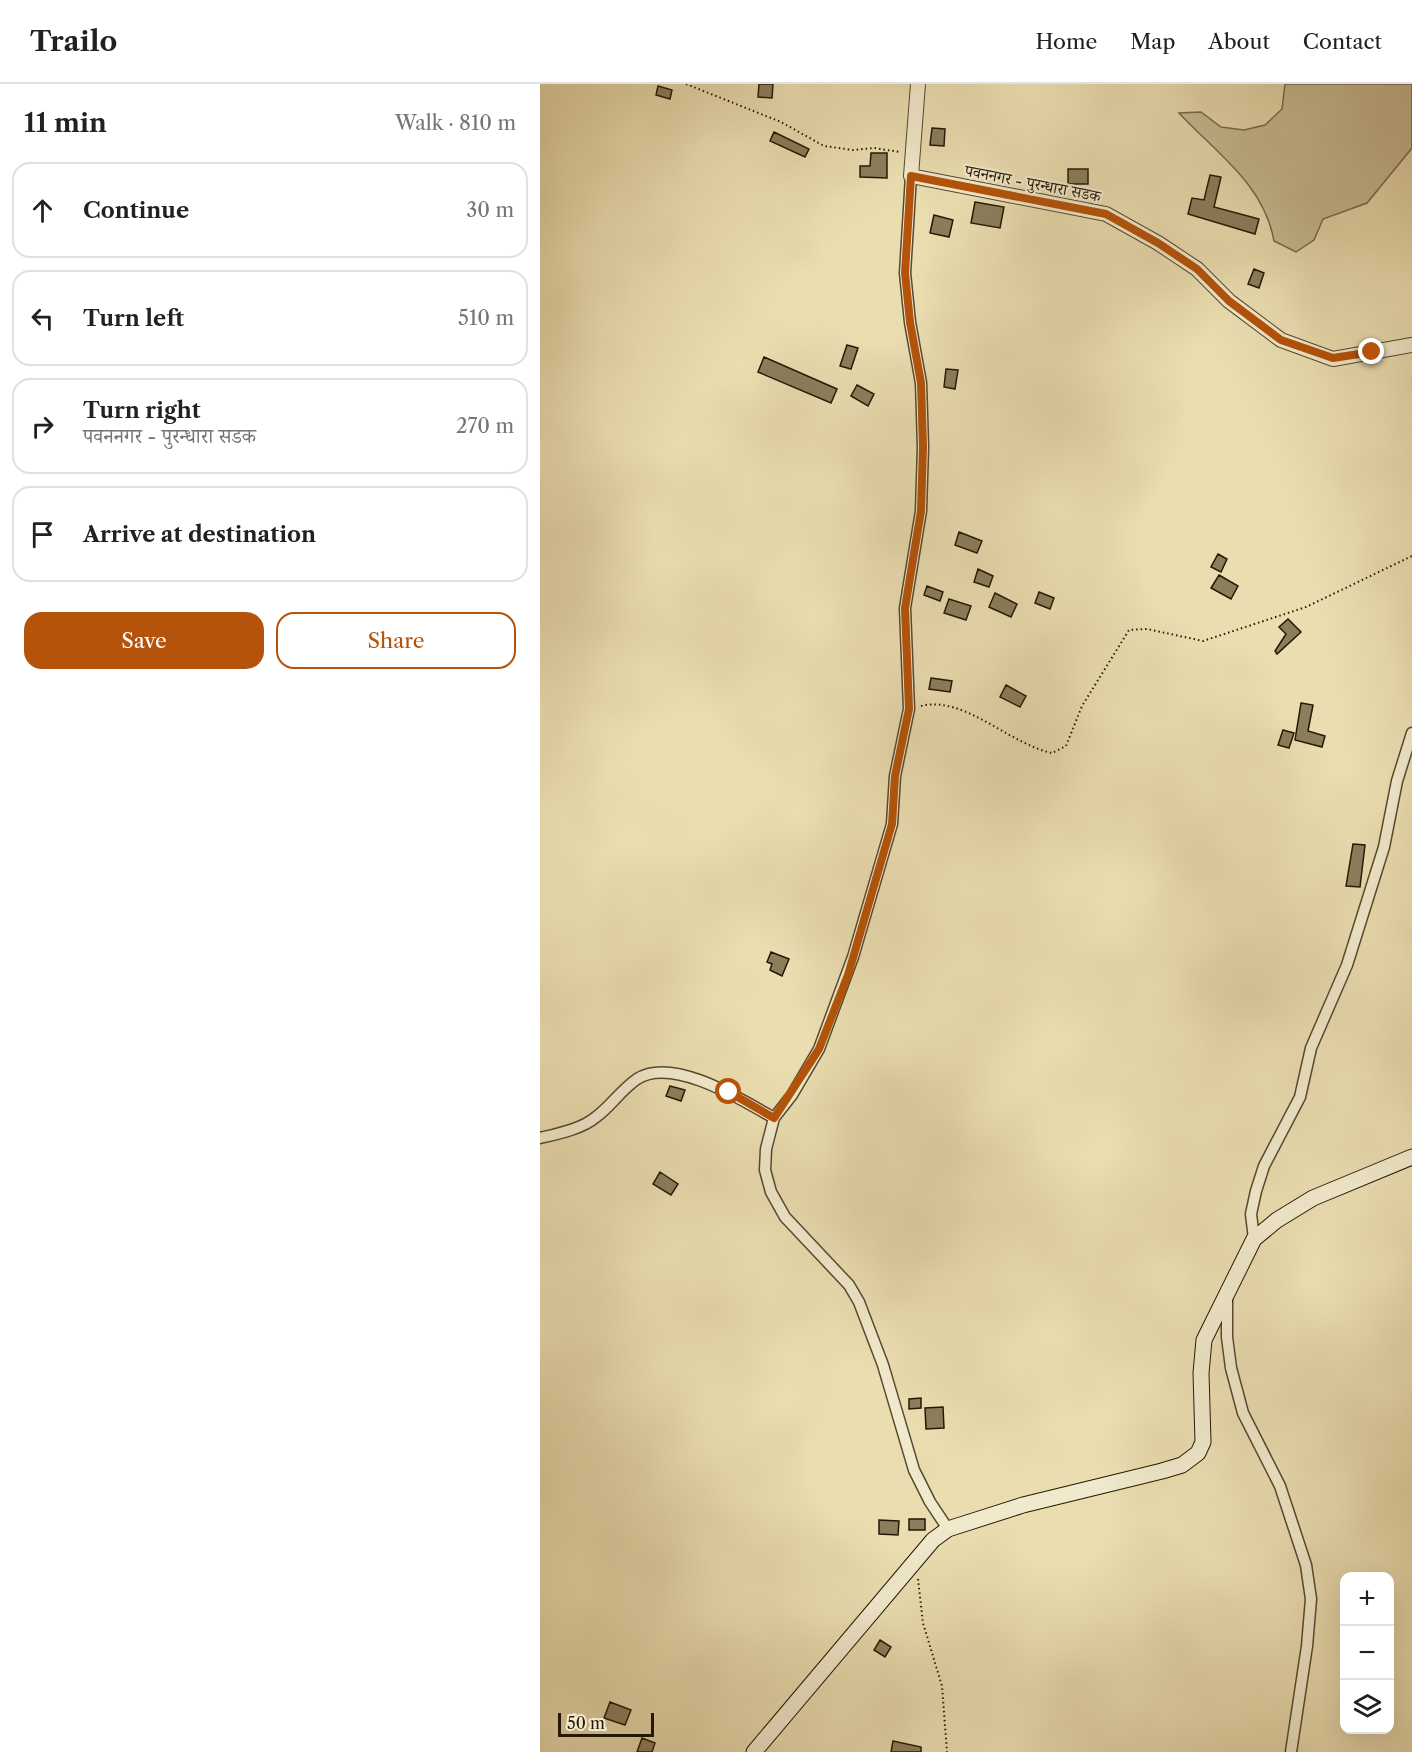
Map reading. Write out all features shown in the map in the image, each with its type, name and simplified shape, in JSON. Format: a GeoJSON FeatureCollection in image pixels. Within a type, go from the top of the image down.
{"type":"FeatureCollection","features":[{"type":"Feature","properties":{"kind":"main road"},"geometry":{"type":"LineString","coordinates":[[754,1752],[933,1540],[948,1529],[1023,1505],[1182,1465],[1198,1453],[1204,1431],[1200,1373],[1204,1340],[1254,1239],[1277,1220],[1313,1198],[1412,1157]]}},
{"type":"Feature","properties":{"kind":"street"},"geometry":{"type":"LineString","coordinates":[[918,84],[911,154],[905,273],[910,322],[921,383],[923,447],[921,511],[905,608],[909,709],[895,776],[892,824],[846,978],[819,1049],[774,1118],[766,1149],[765,1170],[771,1192],[785,1217],[849,1286],[859,1302],[883,1365],[914,1470],[930,1502],[948,1529]]}},
{"type":"Feature","properties":{"kind":"street","name":"पवननगर - पुरन्धारा सडक"},"geometry":{"type":"LineString","coordinates":[[911,176],[1106,214],[1158,243],[1197,269],[1229,301],[1281,340],[1333,358],[1412,345]]}},
{"type":"Feature","properties":{"kind":"street"},"geometry":{"type":"LineString","coordinates":[[1254,1239],[1251,1214],[1256,1191],[1264,1166],[1300,1097],[1311,1047],[1347,965],[1384,848],[1397,781],[1412,733]]}},
{"type":"Feature","properties":{"kind":"street"},"geometry":{"type":"LineString","coordinates":[[540,1138],[558,1134],[595,1119],[624,1089],[639,1078],[651,1075],[690,1078],[709,1084],[774,1118]]}},
{"type":"Feature","properties":{"kind":"street"},"geometry":{"type":"LineString","coordinates":[[1227,1292],[1227,1337],[1231,1368],[1243,1413],[1280,1486],[1306,1565],[1311,1599],[1307,1646],[1291,1752]]}},
{"type":"Feature","properties":{"kind":"path"},"geometry":{"type":"LineString","coordinates":[[686,84],[781,122],[824,146],[853,150],[874,148],[911,154]]}},
{"type":"Feature","properties":{"kind":"path"},"geometry":{"type":"LineString","coordinates":[[909,709],[925,705],[959,708],[1022,743],[1052,753],[1066,746],[1082,706],[1129,630],[1147,629],[1203,641],[1306,607],[1412,556]]}},
{"type":"Feature","properties":{"kind":"path"},"geometry":{"type":"LineString","coordinates":[[916,1562],[923,1623],[942,1686],[947,1752]]}},
{"type":"Feature","properties":{"kind":"shaded area"},"geometry":{"type":"Polygon","coordinates":[[[1285,84],[1412,84],[1412,148],[1367,203],[1323,219],[1314,240],[1296,252],[1274,241],[1269,221],[1249,186],[1223,156],[1179,113],[1201,112],[1221,127],[1244,130],[1265,125],[1282,109],[1285,84]]]}},
{"type":"Feature","properties":{"kind":"building"},"geometry":{"type":"Polygon","coordinates":[[[759,84],[773,84],[772,98],[758,97],[759,84]]]}},
{"type":"Feature","properties":{"kind":"building"},"geometry":{"type":"Polygon","coordinates":[[[658,86],[672,90],[670,99],[656,95],[658,86]]]}},
{"type":"Feature","properties":{"kind":"building"},"geometry":{"type":"Polygon","coordinates":[[[932,128],[945,129],[944,146],[930,145],[932,128]]]}},
{"type":"Feature","properties":{"kind":"building"},"geometry":{"type":"Polygon","coordinates":[[[774,132],[809,149],[805,157],[770,141],[774,132]]]}},
{"type":"Feature","properties":{"kind":"building"},"geometry":{"type":"Polygon","coordinates":[[[871,153],[887,153],[887,178],[860,177],[860,166],[870,166],[871,153]]]}},
{"type":"Feature","properties":{"kind":"building"},"geometry":{"type":"Polygon","coordinates":[[[1068,169],[1088,169],[1088,184],[1068,184],[1068,169]]]}},
{"type":"Feature","properties":{"kind":"building"},"geometry":{"type":"Polygon","coordinates":[[[1210,175],[1221,177],[1214,207],[1259,219],[1255,234],[1188,214],[1192,198],[1204,200],[1210,175]]]}},
{"type":"Feature","properties":{"kind":"building"},"geometry":{"type":"Polygon","coordinates":[[[975,202],[1004,207],[1000,228],[971,223],[975,202]]]}},
{"type":"Feature","properties":{"kind":"building"},"geometry":{"type":"Polygon","coordinates":[[[934,215],[953,220],[949,237],[930,233],[934,215]]]}},
{"type":"Feature","properties":{"kind":"building"},"geometry":{"type":"Polygon","coordinates":[[[1254,269],[1264,273],[1259,288],[1248,284],[1254,269]]]}},
{"type":"Feature","properties":{"kind":"building"},"geometry":{"type":"Polygon","coordinates":[[[847,345],[858,348],[851,369],[840,366],[847,345]]]}},
{"type":"Feature","properties":{"kind":"building"},"geometry":{"type":"Polygon","coordinates":[[[764,357],[837,389],[831,403],[758,372],[764,357]]]}},
{"type":"Feature","properties":{"kind":"building"},"geometry":{"type":"Polygon","coordinates":[[[946,369],[958,370],[955,389],[944,387],[946,369]]]}},
{"type":"Feature","properties":{"kind":"building"},"geometry":{"type":"Polygon","coordinates":[[[857,385],[874,394],[868,406],[851,396],[857,385]]]}},
{"type":"Feature","properties":{"kind":"building"},"geometry":{"type":"Polygon","coordinates":[[[959,532],[982,541],[977,553],[955,545],[959,532]]]}},
{"type":"Feature","properties":{"kind":"building"},"geometry":{"type":"Polygon","coordinates":[[[1218,554],[1227,559],[1221,572],[1211,567],[1218,554]]]}},
{"type":"Feature","properties":{"kind":"building"},"geometry":{"type":"Polygon","coordinates":[[[978,569],[993,576],[989,587],[974,582],[978,569]]]}},
{"type":"Feature","properties":{"kind":"building"},"geometry":{"type":"Polygon","coordinates":[[[1219,575],[1238,586],[1231,599],[1211,588],[1219,575]]]}},
{"type":"Feature","properties":{"kind":"building"},"geometry":{"type":"Polygon","coordinates":[[[927,586],[943,592],[940,601],[924,595],[927,586]]]}},
{"type":"Feature","properties":{"kind":"building"},"geometry":{"type":"Polygon","coordinates":[[[1039,592],[1054,598],[1050,609],[1035,603],[1039,592]]]}},
{"type":"Feature","properties":{"kind":"building"},"geometry":{"type":"Polygon","coordinates":[[[995,593],[1017,604],[1011,617],[989,607],[995,593]]]}},
{"type":"Feature","properties":{"kind":"building"},"geometry":{"type":"Polygon","coordinates":[[[949,599],[971,606],[966,620],[944,613],[949,599]]]}},
{"type":"Feature","properties":{"kind":"building"},"geometry":{"type":"Polygon","coordinates":[[[1288,619],[1301,632],[1277,654],[1275,651],[1286,634],[1279,627],[1288,619]]]}},
{"type":"Feature","properties":{"kind":"building"},"geometry":{"type":"Polygon","coordinates":[[[931,678],[952,681],[950,692],[929,689],[931,678]]]}},
{"type":"Feature","properties":{"kind":"building"},"geometry":{"type":"Polygon","coordinates":[[[1006,685],[1026,696],[1020,707],[1000,697],[1006,685]]]}},
{"type":"Feature","properties":{"kind":"building"},"geometry":{"type":"Polygon","coordinates":[[[1301,703],[1313,705],[1308,731],[1325,736],[1322,747],[1295,740],[1301,703]]]}},
{"type":"Feature","properties":{"kind":"building"},"geometry":{"type":"Polygon","coordinates":[[[1283,730],[1294,733],[1289,748],[1278,745],[1283,730]]]}},
{"type":"Feature","properties":{"kind":"building"},"geometry":{"type":"Polygon","coordinates":[[[1353,844],[1365,845],[1360,887],[1346,886],[1353,844]]]}},
{"type":"Feature","properties":{"kind":"building"},"geometry":{"type":"Polygon","coordinates":[[[771,952],[789,959],[782,976],[770,970],[772,964],[767,962],[771,952]]]}},
{"type":"Feature","properties":{"kind":"building"},"geometry":{"type":"Polygon","coordinates":[[[670,1086],[685,1090],[681,1101],[666,1096],[670,1086]]]}},
{"type":"Feature","properties":{"kind":"building"},"geometry":{"type":"Polygon","coordinates":[[[660,1172],[678,1184],[671,1195],[653,1184],[660,1172]]]}},
{"type":"Feature","properties":{"kind":"building"},"geometry":{"type":"Polygon","coordinates":[[[921,1398],[921,1408],[909,1409],[909,1399],[921,1398]]]}},
{"type":"Feature","properties":{"kind":"building"},"geometry":{"type":"Polygon","coordinates":[[[943,1407],[944,1428],[926,1429],[925,1408],[943,1407]]]}},
{"type":"Feature","properties":{"kind":"building"},"geometry":{"type":"Polygon","coordinates":[[[909,1519],[925,1519],[925,1530],[909,1530],[909,1519]]]}},
{"type":"Feature","properties":{"kind":"building"},"geometry":{"type":"Polygon","coordinates":[[[879,1520],[899,1521],[898,1535],[879,1534],[879,1520]]]}},
{"type":"Feature","properties":{"kind":"building"},"geometry":{"type":"Polygon","coordinates":[[[880,1640],[891,1647],[885,1657],[874,1650],[880,1640]]]}},
{"type":"Feature","properties":{"kind":"building"},"geometry":{"type":"Polygon","coordinates":[[[610,1702],[631,1710],[625,1725],[604,1718],[610,1702]]]}},
{"type":"Feature","properties":{"kind":"building"},"geometry":{"type":"Polygon","coordinates":[[[642,1738],[655,1743],[652,1752],[637,1752],[642,1738]]]}},
{"type":"Feature","properties":{"kind":"building"},"geometry":{"type":"Polygon","coordinates":[[[893,1741],[921,1747],[921,1752],[891,1752],[893,1741]]]}},
{"type":"Feature","properties":{"kind":"route"},"geometry":{"type":"LineString","coordinates":[[729,1092],[774,1118],[792,1095],[819,1049],[836,1010],[892,824],[895,776],[909,709],[905,608],[921,511],[923,447],[921,383],[910,322],[905,273],[911,176],[1106,214],[1158,243],[1197,269],[1229,301],[1281,340],[1333,358],[1372,352]]}}]}
